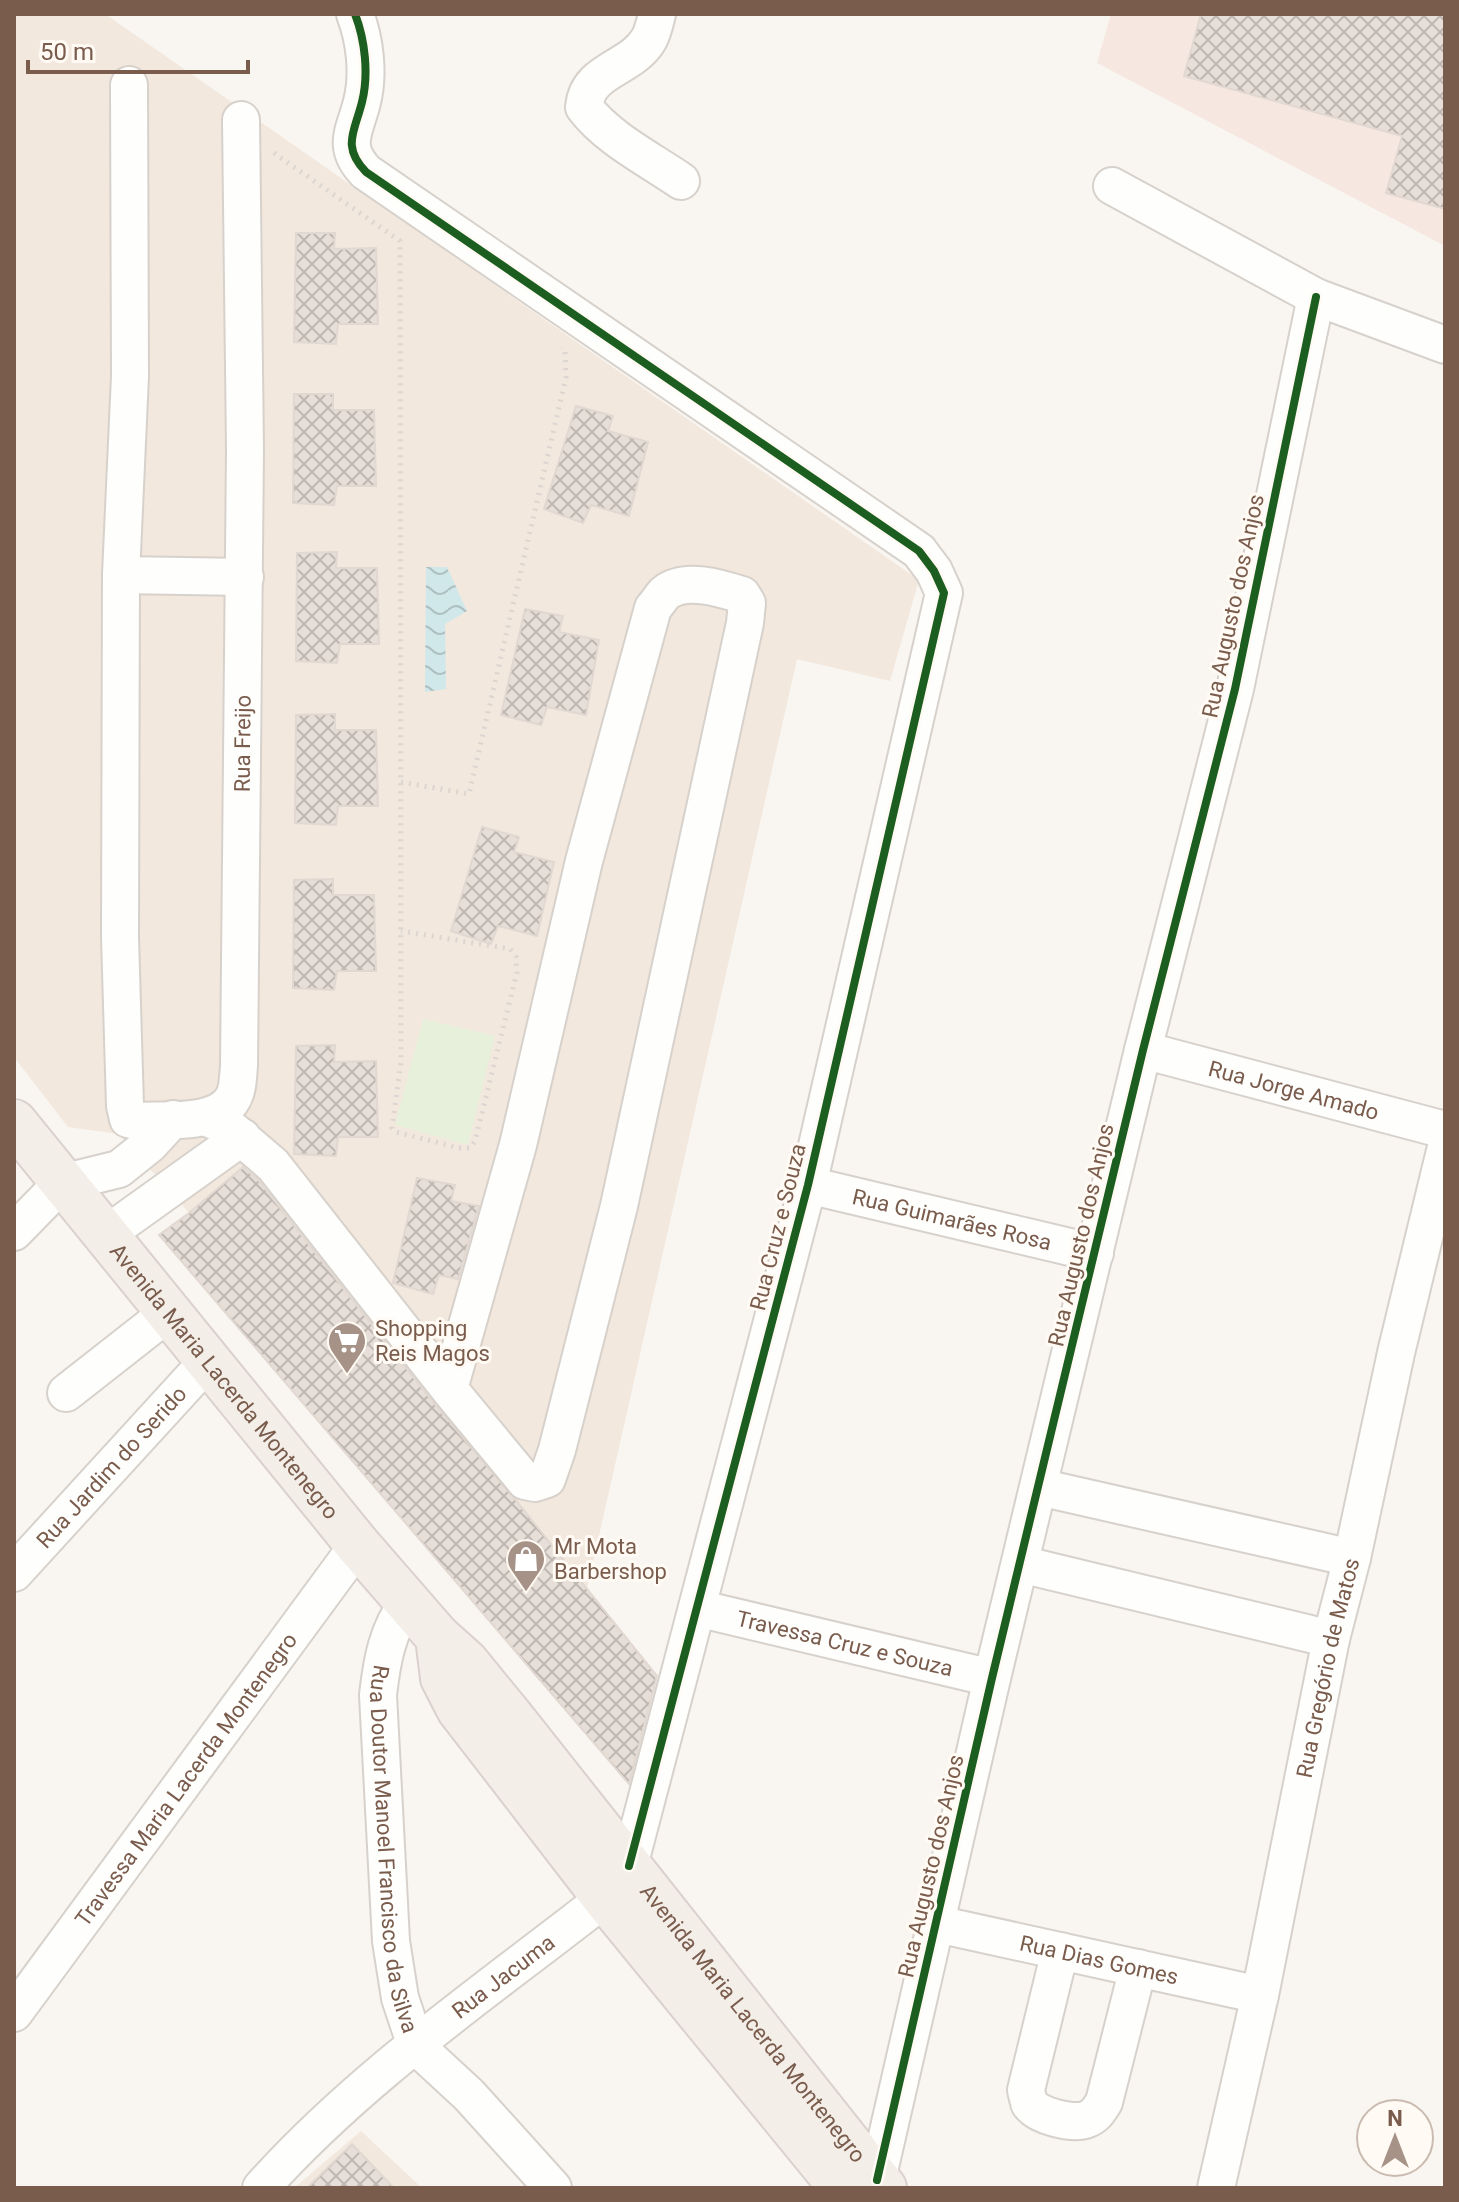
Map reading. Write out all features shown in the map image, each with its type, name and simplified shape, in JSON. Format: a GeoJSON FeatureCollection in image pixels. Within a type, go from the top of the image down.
{"type":"FeatureCollection","features":[{"type":"Feature","properties":{"kind":"main road","name":"Avenida Maria Lacerda Montenegro"},"geometry":{"type":"LineString","coordinates":[[14,1122],[207,1362],[438,1637],[443,1678],[459,1709],[617,1882],[868,2185]]}},
{"type":"Feature","properties":{"kind":"street","name":"Rua Cruz e Souza"},"geometry":{"type":"LineString","coordinates":[[355,14],[364,49],[365,74],[351,149],[366,172],[919,551],[934,571],[944,593],[808,1185],[697,1608],[617,1882]]}},
{"type":"Feature","properties":{"kind":"street"},"geometry":{"type":"LineString","coordinates":[[657,14],[649,39],[634,56],[594,81],[586,91],[584,107],[600,125],[681,181]]}},
{"type":"Feature","properties":{"kind":"street"},"geometry":{"type":"LineString","coordinates":[[129,85],[130,376],[121,575],[120,937],[125,1014],[125,1106],[128,1119],[208,1118],[230,1128],[273,1165],[449,1389],[525,1481],[535,1483],[547,1479],[557,1450],[619,1206],[747,603],[742,595],[715,587],[690,585],[667,591],[653,608],[584,861],[518,1145],[449,1389]]}},
{"type":"Feature","properties":{"kind":"street","name":"Rua Freijo"},"geometry":{"type":"LineString","coordinates":[[208,1118],[226,1108],[235,1096],[239,1066],[245,577],[241,125]]}},
{"type":"Feature","properties":{"kind":"street"},"geometry":{"type":"LineString","coordinates":[[1112,186],[1316,297],[1445,345]]}},
{"type":"Feature","properties":{"kind":"street","name":"Rua Augusto dos Anjos"},"geometry":{"type":"LineString","coordinates":[[868,2185],[937,1924],[992,1678],[1143,1050],[1235,689],[1316,297]]}},
{"type":"Feature","properties":{"kind":"street"},"geometry":{"type":"LineString","coordinates":[[121,575],[245,577]]}},
{"type":"Feature","properties":{"kind":"street","name":"Rua Jorge Amado"},"geometry":{"type":"LineString","coordinates":[[1143,1050],[1445,1130]]}},
{"type":"Feature","properties":{"kind":"street"},"geometry":{"type":"LineString","coordinates":[[14,1232],[62,1183],[119,1169],[149,1145],[173,1119]]}},
{"type":"Feature","properties":{"kind":"street"},"geometry":{"type":"LineString","coordinates":[[105,1235],[242,1137]]}},
{"type":"Feature","properties":{"kind":"street","name":"Rua Gregório de Matos"},"geometry":{"type":"LineString","coordinates":[[1216,2188],[1260,1995],[1331,1639],[1445,1151]]}},
{"type":"Feature","properties":{"kind":"street","name":"Rua Guimarães Rosa"},"geometry":{"type":"LineString","coordinates":[[808,1185],[1095,1253]]}},
{"type":"Feature","properties":{"kind":"street"},"geometry":{"type":"LineString","coordinates":[[66,1393],[168,1313]]}},
{"type":"Feature","properties":{"kind":"street","name":"Rua Jardim do Serido"},"geometry":{"type":"LineString","coordinates":[[14,1573],[207,1362]]}},
{"type":"Feature","properties":{"kind":"street"},"geometry":{"type":"LineString","coordinates":[[1039,1487],[1352,1558]]}},
{"type":"Feature","properties":{"kind":"street","name":"Travessa Maria Lacerda Montenegro"},"geometry":{"type":"LineString","coordinates":[[14,2013],[358,1545]]}},
{"type":"Feature","properties":{"kind":"street"},"geometry":{"type":"LineString","coordinates":[[1020,1564],[1331,1639]]}},
{"type":"Feature","properties":{"kind":"street","name":"Rua Doutor Manoel Francisco da Silva"},"geometry":{"type":"LineString","coordinates":[[408,1602],[388,1638],[378,1695],[391,1941],[400,1998],[416,2046],[469,2095],[553,2188]]}},
{"type":"Feature","properties":{"kind":"street","name":"Travessa Cruz e Souza"},"geometry":{"type":"LineString","coordinates":[[697,1608],[992,1678]]}},
{"type":"Feature","properties":{"kind":"street","name":"Rua Jacuma"},"geometry":{"type":"LineString","coordinates":[[261,2188],[322,2124],[617,1882]]}},
{"type":"Feature","properties":{"kind":"street","name":"Rua Dias Gomes"},"geometry":{"type":"LineString","coordinates":[[937,1924],[1260,1995]]}},
{"type":"Feature","properties":{"kind":"street"},"geometry":{"type":"LineString","coordinates":[[1060,1951],[1026,2090],[1029,2102],[1037,2111],[1072,2121],[1096,2114],[1104,2102],[1138,1968]]}},
{"type":"Feature","properties":{"kind":"path"},"geometry":{"type":"LineString","coordinates":[[241,125],[400,241],[413,240]]}},
{"type":"Feature","properties":{"kind":"path"},"geometry":{"type":"LineString","coordinates":[[400,241],[401,1061],[392,1128],[396,1132],[470,1148],[475,1141],[517,972],[516,957],[510,949],[401,931]]}},
{"type":"Feature","properties":{"kind":"path"},"geometry":{"type":"LineString","coordinates":[[401,782],[469,794],[566,377],[565,351],[554,338]]}},
{"type":"Feature","properties":{"kind":"shaded area"},"geometry":{"type":"Polygon","coordinates":[[[14,14],[105,14],[919,580],[890,681],[797,659],[587,1589],[246,1165],[189,1213],[119,1134],[68,1127],[14,1057],[14,14]]]}},
{"type":"Feature","properties":{"kind":"shaded area"},"geometry":{"type":"Polygon","coordinates":[[[1111,14],[1445,14],[1445,246],[1097,63],[1111,14]]]}},
{"type":"Feature","properties":{"kind":"shaded area"},"geometry":{"type":"Polygon","coordinates":[[[361,2131],[422,2188],[294,2188],[361,2131]]]}},
{"type":"Feature","properties":{"kind":"green space"},"geometry":{"type":"Polygon","coordinates":[[[423,1019],[495,1036],[468,1145],[395,1125],[423,1019]]]}},
{"type":"Feature","properties":{"kind":"water"},"geometry":{"type":"Polygon","coordinates":[[[426,567],[447,567],[467,611],[445,624],[446,689],[425,692],[426,567]]]}},
{"type":"Feature","properties":{"kind":"building"},"geometry":{"type":"Polygon","coordinates":[[[1201,14],[1445,14],[1445,209],[1386,193],[1402,136],[1184,76],[1201,14]]]}},
{"type":"Feature","properties":{"kind":"building"},"geometry":{"type":"Polygon","coordinates":[[[296,233],[335,233],[334,249],[376,248],[378,324],[338,324],[336,344],[294,342],[296,233]]]}},
{"type":"Feature","properties":{"kind":"building"},"geometry":{"type":"Polygon","coordinates":[[[294,394],[333,394],[333,410],[374,410],[376,486],[337,486],[334,505],[293,503],[294,394]]]}},
{"type":"Feature","properties":{"kind":"building"},"geometry":{"type":"Polygon","coordinates":[[[576,406],[613,416],[608,431],[648,442],[629,516],[591,505],[583,523],[544,509],[576,406]]]}},
{"type":"Feature","properties":{"kind":"building"},"geometry":{"type":"Polygon","coordinates":[[[337,552],[336,568],[377,568],[379,644],[340,644],[337,663],[296,661],[297,553],[337,552]]]}},
{"type":"Feature","properties":{"kind":"building"},"geometry":{"type":"Polygon","coordinates":[[[525,609],[563,616],[559,632],[599,640],[586,715],[547,707],[541,725],[501,715],[525,609]]]}},
{"type":"Feature","properties":{"kind":"building"},"geometry":{"type":"Polygon","coordinates":[[[335,714],[335,730],[376,730],[378,806],[338,806],[336,825],[295,823],[296,715],[335,714]]]}},
{"type":"Feature","properties":{"kind":"building"},"geometry":{"type":"Polygon","coordinates":[[[482,827],[519,837],[514,852],[554,862],[537,936],[498,926],[491,944],[451,931],[482,827]]]}},
{"type":"Feature","properties":{"kind":"building"},"geometry":{"type":"Polygon","coordinates":[[[333,879],[333,895],[374,895],[376,971],[337,971],[334,990],[293,988],[294,880],[333,879]]]}},
{"type":"Feature","properties":{"kind":"building"},"geometry":{"type":"Polygon","coordinates":[[[335,1045],[334,1062],[376,1061],[378,1137],[338,1137],[336,1156],[294,1154],[296,1046],[335,1045]]]}},
{"type":"Feature","properties":{"kind":"building","name":"Shopping Reis Magos"},"geometry":{"type":"Polygon","coordinates":[[[243,1167],[258,1180],[433,1402],[657,1676],[629,1784],[159,1235],[243,1167]]]}},
{"type":"Feature","properties":{"kind":"building"},"geometry":{"type":"Polygon","coordinates":[[[417,1178],[455,1185],[451,1201],[479,1206],[458,1279],[439,1275],[433,1294],[393,1283],[417,1178]]]}},
{"type":"Feature","properties":{"kind":"building"},"geometry":{"type":"Polygon","coordinates":[[[352,2144],[394,2188],[307,2188],[352,2144]]]}},
{"type":"Feature","properties":{"kind":"cycle path"},"geometry":{"type":"LineString","coordinates":[[355,14],[363,46],[365,80],[352,146],[358,163],[366,172],[919,551],[934,571],[944,593],[808,1185],[629,1866]]}},
{"type":"Feature","properties":{"kind":"cycle path"},"geometry":{"type":"LineString","coordinates":[[877,2180],[992,1678],[1143,1050],[1235,689],[1316,297]]}},
{"type":"Feature","properties":{"kind":"place","name":"Shopping Reis Magos"},"geometry":{"type":"Point","coordinates":[347,1375]}},
{"type":"Feature","properties":{"kind":"place","name":"Mr Mota Barbershop"},"geometry":{"type":"Point","coordinates":[526,1593]}}]}
